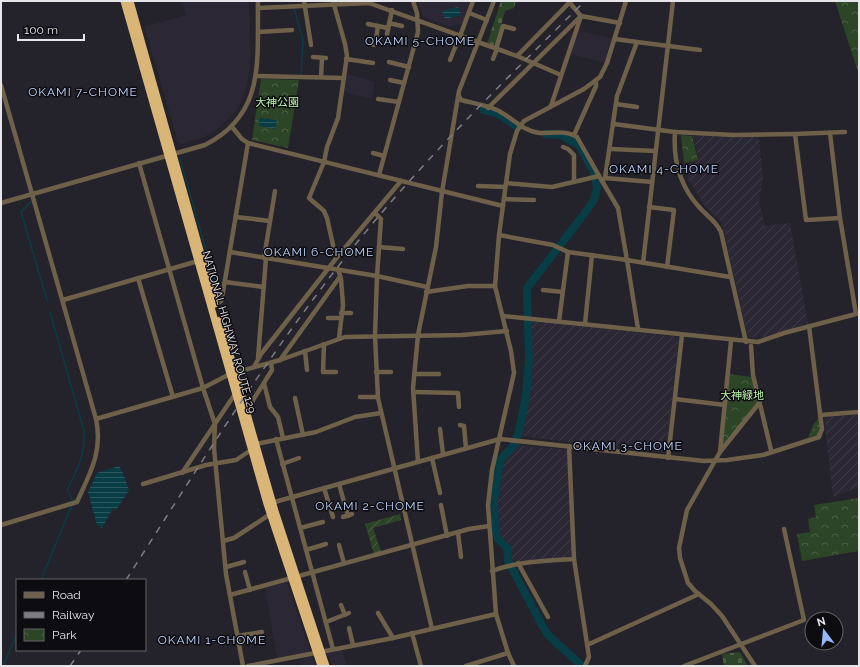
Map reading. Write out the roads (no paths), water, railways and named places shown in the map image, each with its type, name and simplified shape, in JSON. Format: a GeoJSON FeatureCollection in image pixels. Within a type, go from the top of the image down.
{"type":"FeatureCollection","features":[{"type":"Feature","properties":{"kind":"highway","name":"NATIONAL HIGHWAY ROUTE 129"},"geometry":{"type":"LineString","coordinates":[[124,1],[216,305],[232,373],[235,394],[254,447]]}},
{"type":"Feature","properties":{"kind":"highway","name":"NATIONAL HIGHWAY ROUTE 129"},"geometry":{"type":"LineString","coordinates":[[130,1],[198,261],[232,373],[245,406],[254,447],[270,503],[319,652],[326,666]]}},
{"type":"Feature","properties":{"kind":"highway","name":"NATIONAL HIGHWAY ROUTE 129"},"geometry":{"type":"LineString","coordinates":[[319,652],[321,666]]}},
{"type":"Feature","properties":{"kind":"street"},"geometry":{"type":"LineString","coordinates":[[1,203],[205,145],[223,135],[232,127],[249,102],[256,76],[258,1]]}},
{"type":"Feature","properties":{"kind":"street"},"geometry":{"type":"LineString","coordinates":[[379,175],[418,32],[418,20],[414,1]]}},
{"type":"Feature","properties":{"kind":"street"},"geometry":{"type":"LineString","coordinates":[[452,58],[473,1]]}},
{"type":"Feature","properties":{"kind":"street"},"geometry":{"type":"LineString","coordinates":[[418,462],[414,374],[418,335],[426,289],[436,247],[442,192],[461,84],[479,43],[494,1]]}},
{"type":"Feature","properties":{"kind":"street"},"geometry":{"type":"LineString","coordinates":[[514,666],[508,653],[496,614],[489,526],[489,487],[514,373],[512,351],[495,286],[499,235],[512,141],[520,126],[532,116],[596,81],[604,70],[626,1]]}},
{"type":"Feature","properties":{"kind":"street"},"geometry":{"type":"LineString","coordinates":[[643,263],[673,1]]}},
{"type":"Feature","properties":{"kind":"street"},"geometry":{"type":"LineString","coordinates":[[333,2],[346,49],[344,78],[338,118],[327,147],[324,162],[309,198],[324,211],[328,218],[335,254],[338,256]]}},
{"type":"Feature","properties":{"kind":"street"},"geometry":{"type":"LineString","coordinates":[[258,8],[281,4],[373,2],[460,36],[517,56],[561,75]]}},
{"type":"Feature","properties":{"kind":"street"},"geometry":{"type":"LineString","coordinates":[[517,56],[570,2],[581,16],[620,23]]}},
{"type":"Feature","properties":{"kind":"street"},"geometry":{"type":"LineString","coordinates":[[304,3],[311,45]]}},
{"type":"Feature","properties":{"kind":"street"},"geometry":{"type":"LineString","coordinates":[[387,34],[392,10]]}},
{"type":"Feature","properties":{"kind":"street"},"geometry":{"type":"LineString","coordinates":[[469,13],[487,20]]}},
{"type":"Feature","properties":{"kind":"street"},"geometry":{"type":"LineString","coordinates":[[488,108],[581,16]]}},
{"type":"Feature","properties":{"kind":"street"},"geometry":{"type":"LineString","coordinates":[[551,106],[581,16]]}},
{"type":"Feature","properties":{"kind":"street"},"geometry":{"type":"LineString","coordinates":[[308,25],[314,24]]}},
{"type":"Feature","properties":{"kind":"street"},"geometry":{"type":"LineString","coordinates":[[368,24],[378,26],[402,26]]}},
{"type":"Feature","properties":{"kind":"street"},"geometry":{"type":"LineString","coordinates":[[371,44],[375,44],[378,26]]}},
{"type":"Feature","properties":{"kind":"street"},"geometry":{"type":"LineString","coordinates":[[493,59],[503,26],[514,29]]}},
{"type":"Feature","properties":{"kind":"street"},"geometry":{"type":"LineString","coordinates":[[258,32],[281,32],[292,30]]}},
{"type":"Feature","properties":{"kind":"street"},"geometry":{"type":"LineString","coordinates":[[615,39],[700,50]]}},
{"type":"Feature","properties":{"kind":"street"},"geometry":{"type":"LineString","coordinates":[[602,178],[611,149],[617,96],[638,42]]}},
{"type":"Feature","properties":{"kind":"street"},"geometry":{"type":"LineString","coordinates":[[313,57],[324,58],[321,77]]}},
{"type":"Feature","properties":{"kind":"street"},"geometry":{"type":"LineString","coordinates":[[346,58],[371,62]]}},
{"type":"Feature","properties":{"kind":"street"},"geometry":{"type":"LineString","coordinates":[[389,62],[409,67]]}},
{"type":"Feature","properties":{"kind":"street"},"geometry":{"type":"LineString","coordinates":[[256,76],[344,78]]}},
{"type":"Feature","properties":{"kind":"street"},"geometry":{"type":"LineString","coordinates":[[390,80],[404,83]]}},
{"type":"Feature","properties":{"kind":"street"},"geometry":{"type":"LineString","coordinates":[[574,135],[596,86],[596,81]]}},
{"type":"Feature","properties":{"kind":"street"},"geometry":{"type":"LineString","coordinates":[[1,85],[63,300],[99,434],[98,452],[78,501],[1,525]]}},
{"type":"Feature","properties":{"kind":"street"},"geometry":{"type":"LineString","coordinates":[[459,96],[461,100],[496,110],[520,126],[540,133],[550,132],[574,135],[602,178],[618,208],[638,329]]}},
{"type":"Feature","properties":{"kind":"street"},"geometry":{"type":"LineString","coordinates":[[378,99],[399,102]]}},
{"type":"Feature","properties":{"kind":"street"},"geometry":{"type":"LineString","coordinates":[[616,104],[634,108]]}},
{"type":"Feature","properties":{"kind":"street"},"geometry":{"type":"LineString","coordinates":[[614,124],[676,132],[734,135],[845,132]]}},
{"type":"Feature","properties":{"kind":"street"},"geometry":{"type":"LineString","coordinates":[[232,127],[242,139],[248,143],[503,206]]}},
{"type":"Feature","properties":{"kind":"street"},"geometry":{"type":"LineString","coordinates":[[676,132],[674,150],[681,178],[686,189],[699,206],[718,224],[721,232],[746,342]]}},
{"type":"Feature","properties":{"kind":"street"},"geometry":{"type":"LineString","coordinates":[[504,316],[638,329],[731,341],[758,342],[857,313],[840,218],[830,133]]}},
{"type":"Feature","properties":{"kind":"street"},"geometry":{"type":"LineString","coordinates":[[795,134],[806,220],[840,218]]}},
{"type":"Feature","properties":{"kind":"street"},"geometry":{"type":"LineString","coordinates":[[216,305],[221,301],[225,282],[248,143]]}},
{"type":"Feature","properties":{"kind":"street"},"geometry":{"type":"LineString","coordinates":[[566,147],[574,155],[574,182]]}},
{"type":"Feature","properties":{"kind":"street"},"geometry":{"type":"LineString","coordinates":[[611,149],[655,151]]}},
{"type":"Feature","properties":{"kind":"street"},"geometry":{"type":"LineString","coordinates":[[373,153],[384,156]]}},
{"type":"Feature","properties":{"kind":"street"},"geometry":{"type":"LineString","coordinates":[[139,163],[206,401],[214,424],[216,463],[226,567],[243,666]]}},
{"type":"Feature","properties":{"kind":"street"},"geometry":{"type":"LineString","coordinates":[[478,186],[485,184],[552,188],[574,182],[602,178],[652,182]]}},
{"type":"Feature","properties":{"kind":"street"},"geometry":{"type":"LineString","coordinates":[[254,367],[258,359],[338,256],[401,181]]}},
{"type":"Feature","properties":{"kind":"street"},"geometry":{"type":"LineString","coordinates":[[258,359],[265,258],[275,191]]}},
{"type":"Feature","properties":{"kind":"street"},"geometry":{"type":"LineString","coordinates":[[504,199],[534,200]]}},
{"type":"Feature","properties":{"kind":"street"},"geometry":{"type":"LineString","coordinates":[[649,207],[674,210],[667,267]]}},
{"type":"Feature","properties":{"kind":"street"},"geometry":{"type":"LineString","coordinates":[[375,213],[381,220],[373,317],[378,397],[432,629]]}},
{"type":"Feature","properties":{"kind":"street"},"geometry":{"type":"LineString","coordinates":[[236,217],[270,221]]}},
{"type":"Feature","properties":{"kind":"street"},"geometry":{"type":"LineString","coordinates":[[499,235],[553,245],[568,252],[730,277]]}},
{"type":"Feature","properties":{"kind":"street"},"geometry":{"type":"LineString","coordinates":[[379,247],[403,249]]}},
{"type":"Feature","properties":{"kind":"street"},"geometry":{"type":"LineString","coordinates":[[230,252],[377,276],[426,289],[495,286]]}},
{"type":"Feature","properties":{"kind":"street"},"geometry":{"type":"LineString","coordinates":[[560,321],[568,252]]}},
{"type":"Feature","properties":{"kind":"street"},"geometry":{"type":"LineString","coordinates":[[584,324],[592,255]]}},
{"type":"Feature","properties":{"kind":"street"},"geometry":{"type":"LineString","coordinates":[[63,300],[198,261]]}},
{"type":"Feature","properties":{"kind":"street"},"geometry":{"type":"LineString","coordinates":[[338,269],[343,305],[339,338]]}},
{"type":"Feature","properties":{"kind":"street"},"geometry":{"type":"LineString","coordinates":[[138,278],[172,397]]}},
{"type":"Feature","properties":{"kind":"street"},"geometry":{"type":"LineString","coordinates":[[280,360],[339,278]]}},
{"type":"Feature","properties":{"kind":"street"},"geometry":{"type":"LineString","coordinates":[[225,282],[264,287]]}},
{"type":"Feature","properties":{"kind":"street"},"geometry":{"type":"LineString","coordinates":[[543,290],[563,292]]}},
{"type":"Feature","properties":{"kind":"street"},"geometry":{"type":"LineString","coordinates":[[328,318],[351,313]]}},
{"type":"Feature","properties":{"kind":"street"},"geometry":{"type":"LineString","coordinates":[[270,503],[500,439],[668,458],[716,461],[763,455],[819,437],[822,429],[809,326]]}},
{"type":"Feature","properties":{"kind":"street"},"geometry":{"type":"LineString","coordinates":[[96,419],[203,388],[232,373],[271,363],[339,338],[462,335],[506,331]]}},
{"type":"Feature","properties":{"kind":"street"},"geometry":{"type":"LineString","coordinates":[[668,458],[682,335]]}},
{"type":"Feature","properties":{"kind":"street"},"geometry":{"type":"LineString","coordinates":[[731,341],[720,451],[716,461],[694,494],[687,510],[679,548],[680,558],[688,582],[718,611],[755,666]]}},
{"type":"Feature","properties":{"kind":"street"},"geometry":{"type":"LineString","coordinates":[[324,344],[323,372],[333,374]]}},
{"type":"Feature","properties":{"kind":"street"},"geometry":{"type":"LineString","coordinates":[[751,346],[753,375],[771,450]]}},
{"type":"Feature","properties":{"kind":"street"},"geometry":{"type":"LineString","coordinates":[[305,351],[307,370]]}},
{"type":"Feature","properties":{"kind":"street"},"geometry":{"type":"LineString","coordinates":[[245,406],[250,405],[272,370],[271,363]]}},
{"type":"Feature","properties":{"kind":"street"},"geometry":{"type":"LineString","coordinates":[[376,372],[391,372]]}},
{"type":"Feature","properties":{"kind":"street"},"geometry":{"type":"LineString","coordinates":[[414,374],[439,374]]}},
{"type":"Feature","properties":{"kind":"street"},"geometry":{"type":"LineString","coordinates":[[264,383],[270,407],[278,417],[283,438]]}},
{"type":"Feature","properties":{"kind":"street"},"geometry":{"type":"LineString","coordinates":[[414,392],[437,394],[458,392],[460,405]]}},
{"type":"Feature","properties":{"kind":"street"},"geometry":{"type":"LineString","coordinates":[[182,473],[235,394]]}},
{"type":"Feature","properties":{"kind":"street"},"geometry":{"type":"LineString","coordinates":[[360,397],[378,397]]}},
{"type":"Feature","properties":{"kind":"street"},"geometry":{"type":"LineString","coordinates":[[675,399],[724,405]]}},
{"type":"Feature","properties":{"kind":"street"},"geometry":{"type":"LineString","coordinates":[[297,401],[298,421],[303,435]]}},
{"type":"Feature","properties":{"kind":"street"},"geometry":{"type":"LineString","coordinates":[[720,451],[760,402]]}},
{"type":"Feature","properties":{"kind":"street"},"geometry":{"type":"LineString","coordinates":[[820,415],[859,412]]}},
{"type":"Feature","properties":{"kind":"street"},"geometry":{"type":"LineString","coordinates":[[143,484],[216,463],[236,460],[254,447],[276,439],[303,435],[329,428],[355,417],[381,413]]}},
{"type":"Feature","properties":{"kind":"street"},"geometry":{"type":"LineString","coordinates":[[464,426],[466,448]]}},
{"type":"Feature","properties":{"kind":"street"},"geometry":{"type":"LineString","coordinates":[[440,429],[443,454]]}},
{"type":"Feature","properties":{"kind":"street"},"geometry":{"type":"LineString","coordinates":[[276,439],[333,649]]}},
{"type":"Feature","properties":{"kind":"street"},"geometry":{"type":"LineString","coordinates":[[569,446],[574,559],[589,656],[585,666]]}},
{"type":"Feature","properties":{"kind":"street"},"geometry":{"type":"LineString","coordinates":[[282,464],[299,458]]}},
{"type":"Feature","properties":{"kind":"street"},"geometry":{"type":"LineString","coordinates":[[432,458],[440,493]]}},
{"type":"Feature","properties":{"kind":"street"},"geometry":{"type":"LineString","coordinates":[[339,484],[345,497],[350,515],[343,517]]}},
{"type":"Feature","properties":{"kind":"street"},"geometry":{"type":"LineString","coordinates":[[324,488],[333,517]]}},
{"type":"Feature","properties":{"kind":"street"},"geometry":{"type":"LineString","coordinates":[[441,505],[446,536]]}},
{"type":"Feature","properties":{"kind":"street"},"geometry":{"type":"LineString","coordinates":[[223,540],[234,538],[273,512]]}},
{"type":"Feature","properties":{"kind":"street"},"geometry":{"type":"LineString","coordinates":[[300,528],[322,522]]}},
{"type":"Feature","properties":{"kind":"street"},"geometry":{"type":"LineString","coordinates":[[230,595],[344,563],[489,526]]}},
{"type":"Feature","properties":{"kind":"street"},"geometry":{"type":"LineString","coordinates":[[684,666],[690,665],[804,620],[784,529]]}},
{"type":"Feature","properties":{"kind":"street"},"geometry":{"type":"LineString","coordinates":[[458,533],[461,557]]}},
{"type":"Feature","properties":{"kind":"street"},"geometry":{"type":"LineString","coordinates":[[306,550],[326,544]]}},
{"type":"Feature","properties":{"kind":"street"},"geometry":{"type":"LineString","coordinates":[[339,545],[344,563]]}},
{"type":"Feature","properties":{"kind":"street"},"geometry":{"type":"LineString","coordinates":[[492,571],[518,563],[574,559]]}},
{"type":"Feature","properties":{"kind":"street"},"geometry":{"type":"LineString","coordinates":[[226,567],[244,562]]}},
{"type":"Feature","properties":{"kind":"street"},"geometry":{"type":"LineString","coordinates":[[518,563],[548,617]]}},
{"type":"Feature","properties":{"kind":"street"},"geometry":{"type":"LineString","coordinates":[[245,572],[250,590]]}},
{"type":"Feature","properties":{"kind":"street"},"geometry":{"type":"LineString","coordinates":[[587,645],[699,594]]}},
{"type":"Feature","properties":{"kind":"street"},"geometry":{"type":"LineString","coordinates":[[326,622],[347,614],[341,604]]}},
{"type":"Feature","properties":{"kind":"street"},"geometry":{"type":"LineString","coordinates":[[378,613],[393,638]]}},
{"type":"Feature","properties":{"kind":"street"},"geometry":{"type":"LineString","coordinates":[[248,666],[393,638],[496,614]]}},
{"type":"Feature","properties":{"kind":"street"},"geometry":{"type":"LineString","coordinates":[[349,628],[353,645]]}},
{"type":"Feature","properties":{"kind":"street"},"geometry":{"type":"LineString","coordinates":[[237,636],[262,632]]}},
{"type":"Feature","properties":{"kind":"street"},"geometry":{"type":"LineString","coordinates":[[412,633],[421,666]]}},
{"type":"Feature","properties":{"kind":"street"},"geometry":{"type":"LineString","coordinates":[[466,666],[508,653]]}},
{"type":"Feature","properties":{"kind":"water"},"geometry":{"type":"Polygon","coordinates":[[[458,7],[461,15],[445,19],[442,11],[458,7]]]}},
{"type":"Feature","properties":{"kind":"water"},"geometry":{"type":"Polygon","coordinates":[[[260,118],[277,120],[275,129],[259,126],[260,118]]]}},
{"type":"Feature","properties":{"kind":"water"},"geometry":{"type":"Polygon","coordinates":[[[119,466],[129,490],[116,510],[113,508],[102,528],[97,525],[88,492],[97,473],[119,466]]]}},
{"type":"Feature","properties":{"kind":"waterway"},"geometry":{"type":"LineString","coordinates":[[294,8],[303,40],[301,75]]}},
{"type":"Feature","properties":{"kind":"waterway"},"geometry":{"type":"LineString","coordinates":[[484,110],[496,113],[516,126]]}},
{"type":"Feature","properties":{"kind":"waterway"},"geometry":{"type":"LineString","coordinates":[[546,134],[561,135],[579,145],[595,174],[597,188],[594,200],[527,288],[529,360],[526,396],[519,431],[514,445],[500,460],[494,500],[495,533],[497,538],[507,548],[508,561],[548,635],[582,666]]}},
{"type":"Feature","properties":{"kind":"waterway"},"geometry":{"type":"LineString","coordinates":[[180,159],[219,294]]}},
{"type":"Feature","properties":{"kind":"waterway"},"geometry":{"type":"LineString","coordinates":[[31,202],[21,212],[47,300]]}},
{"type":"Feature","properties":{"kind":"waterway"},"geometry":{"type":"LineString","coordinates":[[50,312],[84,431],[84,447],[82,454],[67,490],[73,501]]}},
{"type":"Feature","properties":{"kind":"waterway"},"geometry":{"type":"LineString","coordinates":[[41,579],[72,505]]}},
{"type":"Feature","properties":{"kind":"waterway"},"geometry":{"type":"LineString","coordinates":[[3,666],[16,636]]}},
{"type":"Feature","properties":{"kind":"railway"},"geometry":{"type":"LineString","coordinates":[[127,579],[264,368],[355,245],[437,150],[585,1]]}},
{"type":"Feature","properties":{"kind":"railway"},"geometry":{"type":"LineString","coordinates":[[70,666],[80,651]]}},
{"type":"Feature","properties":{"kind":"district","name":"OKAMI 5-CHOME"},"geometry":{"type":"Point","coordinates":[420,41]}},
{"type":"Feature","properties":{"kind":"district","name":"OKAMI 7-CHOME"},"geometry":{"type":"Point","coordinates":[83,92]}},
{"type":"Feature","properties":{"kind":"district","name":"OKAMI 4-CHOME"},"geometry":{"type":"Point","coordinates":[664,169]}},
{"type":"Feature","properties":{"kind":"district","name":"OKAMI 6-CHOME"},"geometry":{"type":"Point","coordinates":[319,252]}},
{"type":"Feature","properties":{"kind":"district","name":"OKAMI 3-CHOME"},"geometry":{"type":"Point","coordinates":[628,446]}},
{"type":"Feature","properties":{"kind":"district","name":"OKAMI 2-CHOME"},"geometry":{"type":"Point","coordinates":[370,506]}},
{"type":"Feature","properties":{"kind":"district","name":"OKAMI 1-CHOME"},"geometry":{"type":"Point","coordinates":[212,640]}},
{"type":"Feature","properties":{"kind":"park label","name":"大神公園"},"geometry":{"type":"Point","coordinates":[277,102]}},
{"type":"Feature","properties":{"kind":"park label","name":"大神緑地"},"geometry":{"type":"Point","coordinates":[742,395]}}]}
